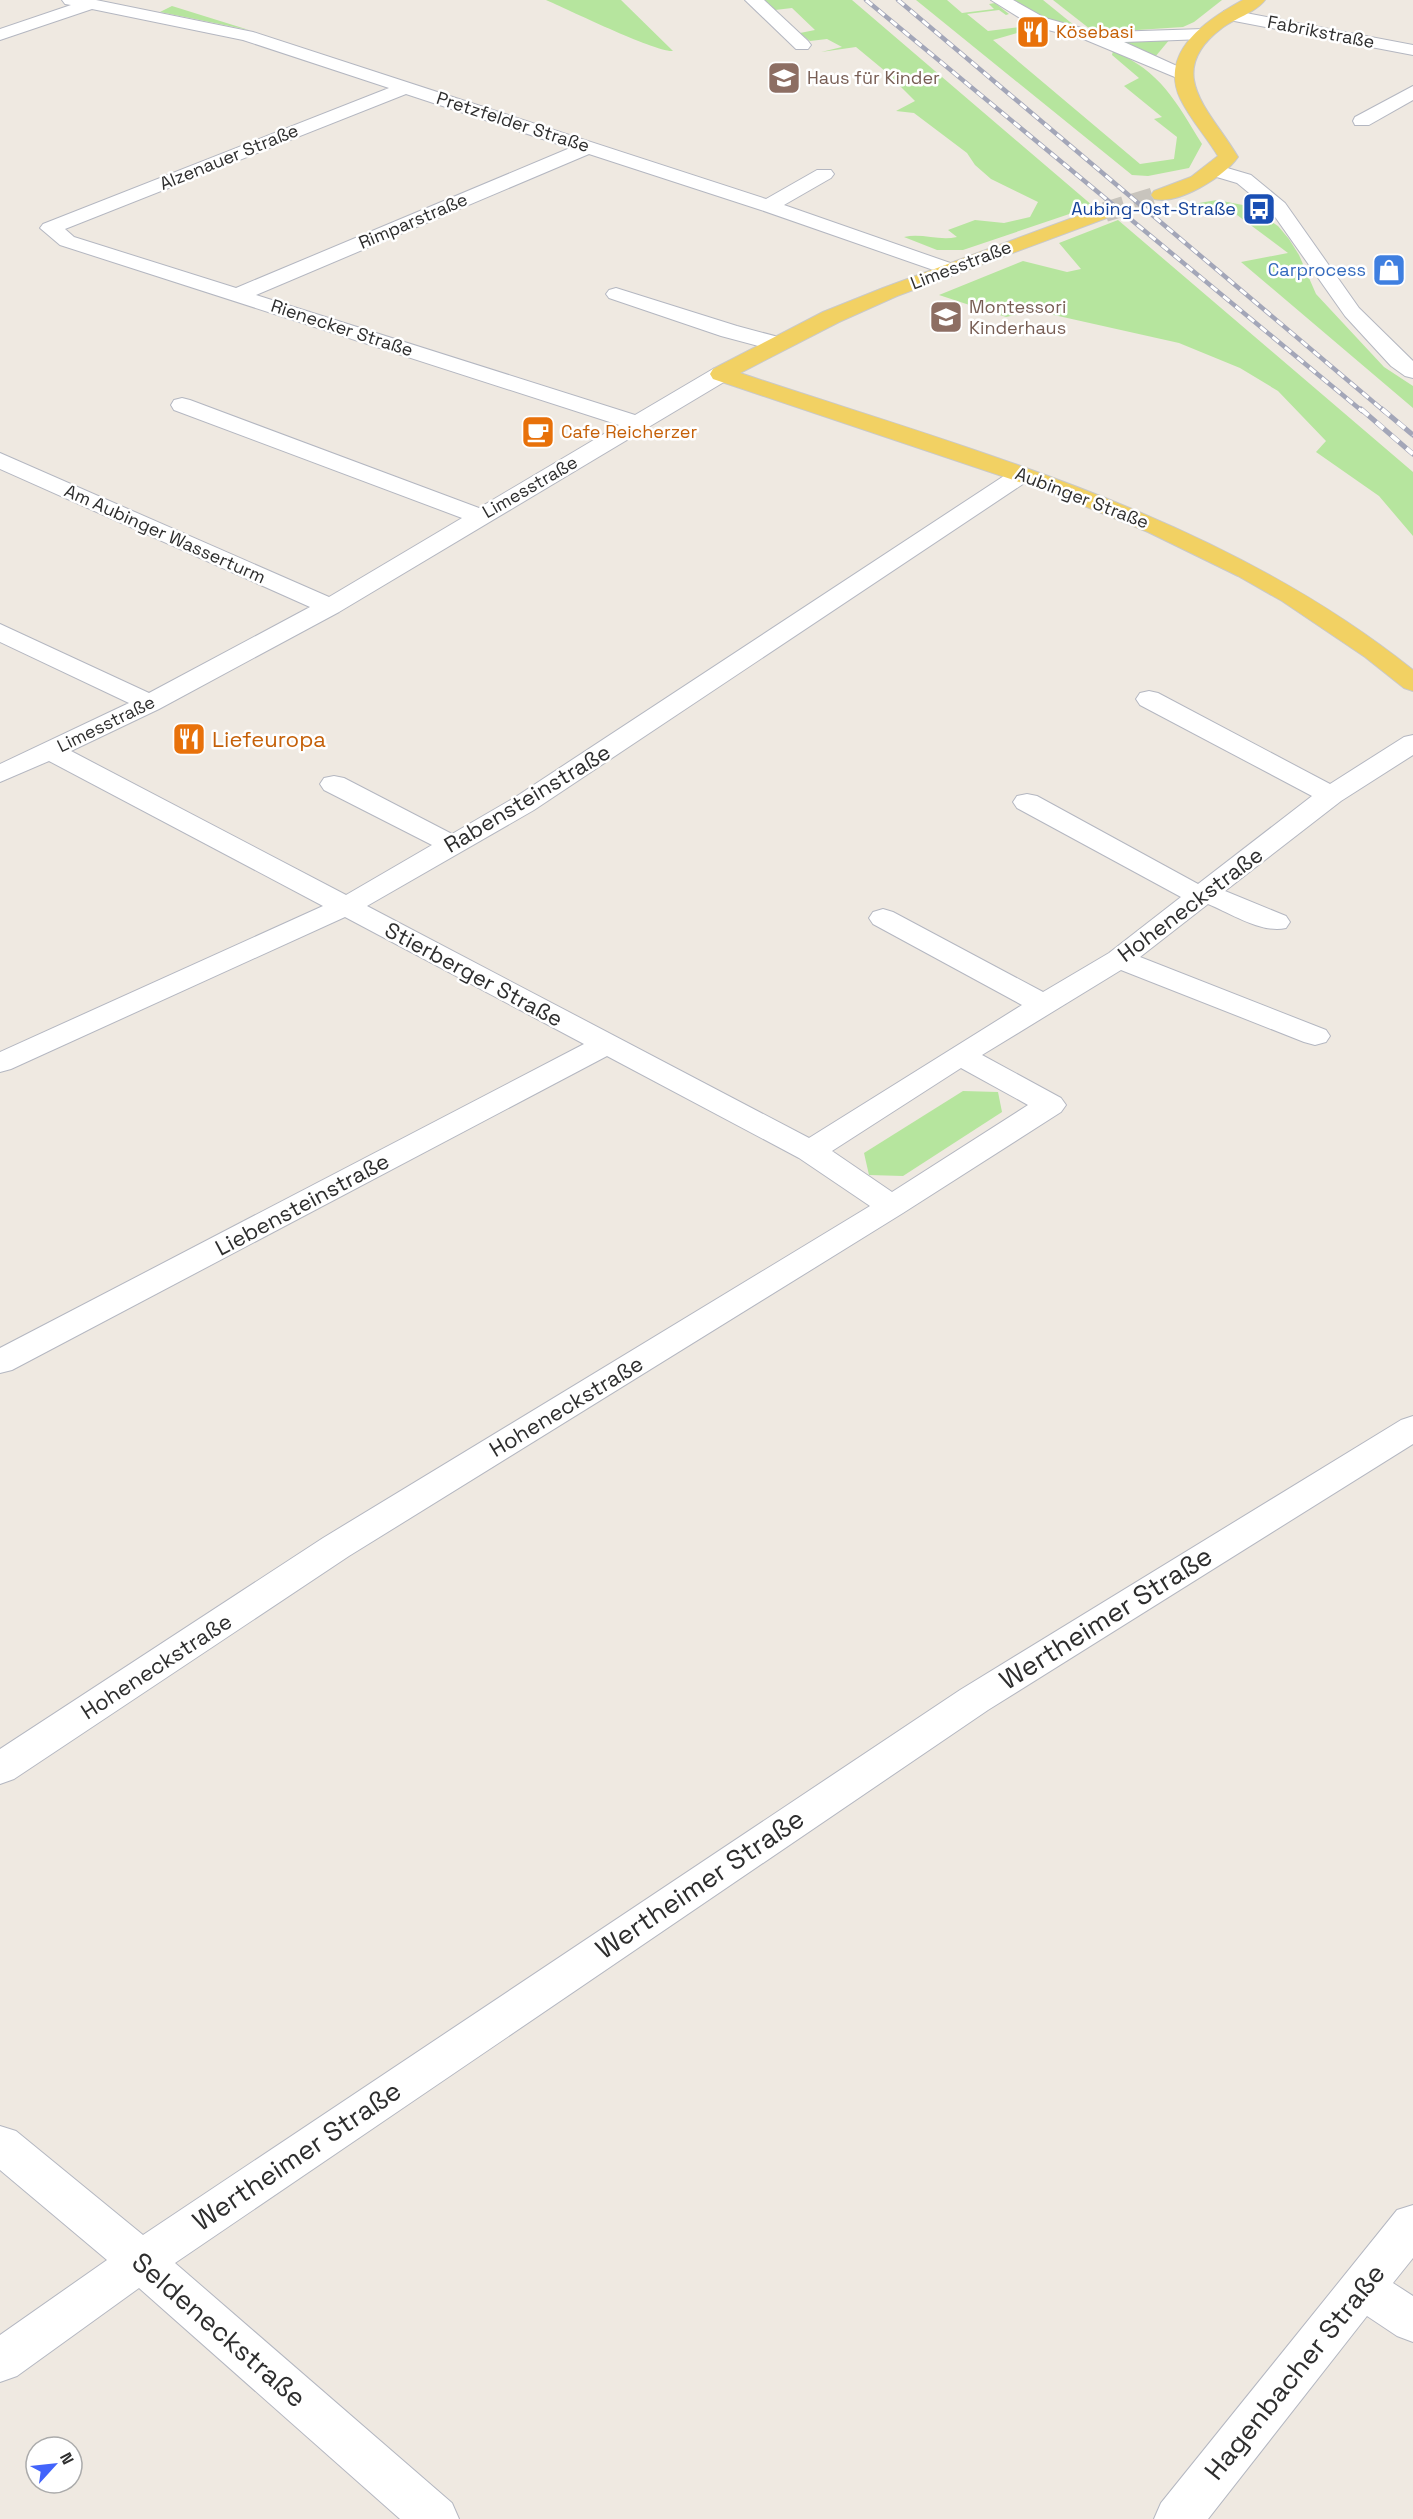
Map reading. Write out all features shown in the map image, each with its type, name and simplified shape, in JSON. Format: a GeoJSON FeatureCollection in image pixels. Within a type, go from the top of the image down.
{"type":"FeatureCollection","features":[{"type":"Feature","properties":{"kind":"main road"},"geometry":{"type":"LineString","coordinates":[[1161,195],[1195,183],[1217,171],[1228,157],[1186,91],[1182,75],[1188,53],[1204,34],[1256,0]]}},
{"type":"Feature","properties":{"kind":"main road","name":"Limesstraße"},"geometry":{"type":"LineString","coordinates":[[720,374],[841,313],[949,269],[1105,212]]}},
{"type":"Feature","properties":{"kind":"main road","name":"Aubinger Straße"},"geometry":{"type":"LineString","coordinates":[[720,374],[1021,475],[1120,511],[1201,547],[1281,588],[1338,626],[1413,683]]}},
{"type":"Feature","properties":{"kind":"street"},"geometry":{"type":"LineString","coordinates":[[117,10],[139,0]]}},
{"type":"Feature","properties":{"kind":"street"},"geometry":{"type":"LineString","coordinates":[[753,0],[802,45]]}},
{"type":"Feature","properties":{"kind":"street"},"geometry":{"type":"LineString","coordinates":[[1000,0],[1039,22],[1092,36],[1134,52],[1182,75]]}},
{"type":"Feature","properties":{"kind":"street"},"geometry":{"type":"LineString","coordinates":[[0,35],[79,2]]}},
{"type":"Feature","properties":{"kind":"street","name":"Pretzfelder Straße"},"geometry":{"type":"LineString","coordinates":[[79,2],[247,36],[768,206],[949,269]]}},
{"type":"Feature","properties":{"kind":"street","name":"Fabrikstraße"},"geometry":{"type":"LineString","coordinates":[[1230,15],[1413,50]]}},
{"type":"Feature","properties":{"kind":"street"},"geometry":{"type":"LineString","coordinates":[[1092,36],[1126,38],[1204,34]]}},
{"type":"Feature","properties":{"kind":"street","name":"Alzenauer Straße"},"geometry":{"type":"LineString","coordinates":[[50,228],[408,87]]}},
{"type":"Feature","properties":{"kind":"street"},"geometry":{"type":"LineString","coordinates":[[1362,121],[1413,92]]}},
{"type":"Feature","properties":{"kind":"street","name":"Rimparstraße"},"geometry":{"type":"LineString","coordinates":[[238,295],[588,147]]}},
{"type":"Feature","properties":{"kind":"street"},"geometry":{"type":"LineString","coordinates":[[1217,171],[1244,179],[1278,207],[1352,312],[1408,363]]}},
{"type":"Feature","properties":{"kind":"street"},"geometry":{"type":"LineString","coordinates":[[768,206],[824,174]]}},
{"type":"Feature","properties":{"kind":"street","name":"Rienecker Straße"},"geometry":{"type":"LineString","coordinates":[[50,228],[68,241],[636,423]]}},
{"type":"Feature","properties":{"kind":"street"},"geometry":{"type":"LineString","coordinates":[[616,294],[729,331],[778,344]]}},
{"type":"Feature","properties":{"kind":"street","name":"Limesstraße"},"geometry":{"type":"LineString","coordinates":[[0,774],[150,704],[330,607],[720,374]]}},
{"type":"Feature","properties":{"kind":"street"},"geometry":{"type":"LineString","coordinates":[[182,405],[473,520]]}},
{"type":"Feature","properties":{"kind":"street"},"geometry":{"type":"LineString","coordinates":[[287,458],[473,520]]}},
{"type":"Feature","properties":{"kind":"street","name":"Am Aubinger Wasserturm"},"geometry":{"type":"LineString","coordinates":[[0,460],[330,607]]}},
{"type":"Feature","properties":{"kind":"street","name":"Rabensteinstraße"},"geometry":{"type":"LineString","coordinates":[[0,1063],[347,906],[524,804],[1021,475]]}},
{"type":"Feature","properties":{"kind":"street"},"geometry":{"type":"LineString","coordinates":[[0,632],[150,704]]}},
{"type":"Feature","properties":{"kind":"street"},"geometry":{"type":"LineString","coordinates":[[1149,699],[1331,795]]}},
{"type":"Feature","properties":{"kind":"street","name":"Hoheneckstraße"},"geometry":{"type":"LineString","coordinates":[[810,1151],[960,1055],[1119,959],[1331,795],[1413,743]]}},
{"type":"Feature","properties":{"kind":"street","name":"Stierberger Straße"},"geometry":{"type":"LineString","coordinates":[[51,751],[347,906],[605,1045],[810,1151],[892,1206]]}},
{"type":"Feature","properties":{"kind":"street"},"geometry":{"type":"LineString","coordinates":[[334,784],[452,844]]}},
{"type":"Feature","properties":{"kind":"street"},"geometry":{"type":"LineString","coordinates":[[1027,802],[1204,895],[1276,922]]}},
{"type":"Feature","properties":{"kind":"street"},"geometry":{"type":"LineString","coordinates":[[883,918],[1044,1005]]}},
{"type":"Feature","properties":{"kind":"street"},"geometry":{"type":"LineString","coordinates":[[1119,959],[1315,1036]]}},
{"type":"Feature","properties":{"kind":"street","name":"Liebensteinstraße"},"geometry":{"type":"LineString","coordinates":[[0,1362],[605,1045]]}},
{"type":"Feature","properties":{"kind":"street","name":"Hoheneckstraße"},"geometry":{"type":"LineString","coordinates":[[0,1769],[336,1547],[892,1206],[1050,1105],[960,1055]]}},
{"type":"Feature","properties":{"kind":"street","name":"Wertheimer Straße"},"geometry":{"type":"LineString","coordinates":[[0,2361],[141,2261],[974,1700],[1413,1428]]}},
{"type":"Feature","properties":{"kind":"street","name":"Seldeneckstraße"},"geometry":{"type":"LineString","coordinates":[[0,2144],[141,2261],[435,2519]]}},
{"type":"Feature","properties":{"kind":"street","name":"Hagenbacher Straße"},"geometry":{"type":"LineString","coordinates":[[1178,2519],[1413,2224]]}},
{"type":"Feature","properties":{"kind":"street"},"geometry":{"type":"LineString","coordinates":[[1362,2287],[1413,2322]]}},
{"type":"Feature","properties":{"kind":"green space"},"geometry":{"type":"Polygon","coordinates":[[[546,0],[621,0],[673,51],[631,38],[546,0]]]}},
{"type":"Feature","properties":{"kind":"green space"},"geometry":{"type":"Polygon","coordinates":[[[764,0],[852,0],[1093,206],[963,250],[937,250],[904,237],[957,237],[948,230],[975,220],[1004,223],[1030,217],[1038,202],[991,179],[975,165],[967,153],[914,113],[896,111],[915,101],[885,71],[856,47],[821,52],[842,47],[827,39],[810,41],[800,33],[815,30],[792,8],[775,10],[764,0]]]}},
{"type":"Feature","properties":{"kind":"green space"},"geometry":{"type":"Polygon","coordinates":[[[916,0],[947,0],[962,13],[994,9],[989,4],[995,3],[1009,14],[1006,15],[999,10],[967,14],[988,31],[1020,27],[1021,32],[993,40],[1140,164],[1174,159],[1177,137],[1154,119],[1162,117],[1124,86],[1139,78],[1112,55],[1113,51],[1130,59],[1144,68],[1166,89],[1202,144],[1189,168],[1148,176],[1132,175],[916,0]]]}},
{"type":"Feature","properties":{"kind":"green space"},"geometry":{"type":"Polygon","coordinates":[[[1010,0],[1043,0],[1080,30],[1051,23],[1010,0]]]}},
{"type":"Feature","properties":{"kind":"green space"},"geometry":{"type":"Polygon","coordinates":[[[1053,0],[1222,0],[1194,22],[1183,27],[1122,31],[1090,29],[1053,0]]]}},
{"type":"Feature","properties":{"kind":"green space"},"geometry":{"type":"Polygon","coordinates":[[[172,6],[249,30],[160,12],[172,6]]]}},
{"type":"Feature","properties":{"kind":"green space"},"geometry":{"type":"Polygon","coordinates":[[[1170,39],[1155,57],[1124,42],[1170,39]]]}},
{"type":"Feature","properties":{"kind":"green space"},"geometry":{"type":"Polygon","coordinates":[[[1217,200],[1248,206],[1278,226],[1299,255],[1316,294],[1384,367],[1413,386],[1413,408],[1241,262],[1288,253],[1229,209],[1185,215],[1175,207],[1217,200]]]}},
{"type":"Feature","properties":{"kind":"green space"},"geometry":{"type":"Polygon","coordinates":[[[1118,220],[1413,472],[1413,536],[1379,496],[1316,452],[1326,441],[1278,391],[1240,368],[1179,343],[1036,311],[1006,317],[939,295],[1023,261],[1067,272],[1081,269],[1059,243],[1118,220]]]}},
{"type":"Feature","properties":{"kind":"green space"},"geometry":{"type":"Polygon","coordinates":[[[963,1091],[998,1092],[1002,1112],[903,1176],[869,1175],[864,1153],[963,1091]]]}},
{"type":"Feature","properties":{"kind":"tunnel"},"geometry":{"type":"LineString","coordinates":[[1105,212],[1161,195]]}},
{"type":"Feature","properties":{"kind":"railway"},"geometry":{"type":"LineString","coordinates":[[866,0],[1362,411]]}},
{"type":"Feature","properties":{"kind":"railway"},"geometry":{"type":"LineString","coordinates":[[898,0],[1384,411]]}},
{"type":"Feature","properties":{"kind":"railway"},"geometry":{"type":"LineString","coordinates":[[1361,409],[1413,454]]}},
{"type":"Feature","properties":{"kind":"railway"},"geometry":{"type":"LineString","coordinates":[[1382,409],[1413,435]]}},
{"type":"Feature","properties":{"kind":"place","name":"Kösebasi"},"geometry":{"type":"Point","coordinates":[1033,32]}},
{"type":"Feature","properties":{"kind":"place","name":"Haus für Kinder"},"geometry":{"type":"Point","coordinates":[784,78]}},
{"type":"Feature","properties":{"kind":"place","name":"Aubing-Ost-Straße"},"geometry":{"type":"Point","coordinates":[1259,209]}},
{"type":"Feature","properties":{"kind":"place","name":"Carprocess"},"geometry":{"type":"Point","coordinates":[1389,270]}},
{"type":"Feature","properties":{"kind":"place","name":"Montessori Kinderhaus"},"geometry":{"type":"Point","coordinates":[946,317]}},
{"type":"Feature","properties":{"kind":"place","name":"Cafe Reicherzer"},"geometry":{"type":"Point","coordinates":[538,432]}},
{"type":"Feature","properties":{"kind":"place","name":"Liefeuropa"},"geometry":{"type":"Point","coordinates":[189,739]}}]}
